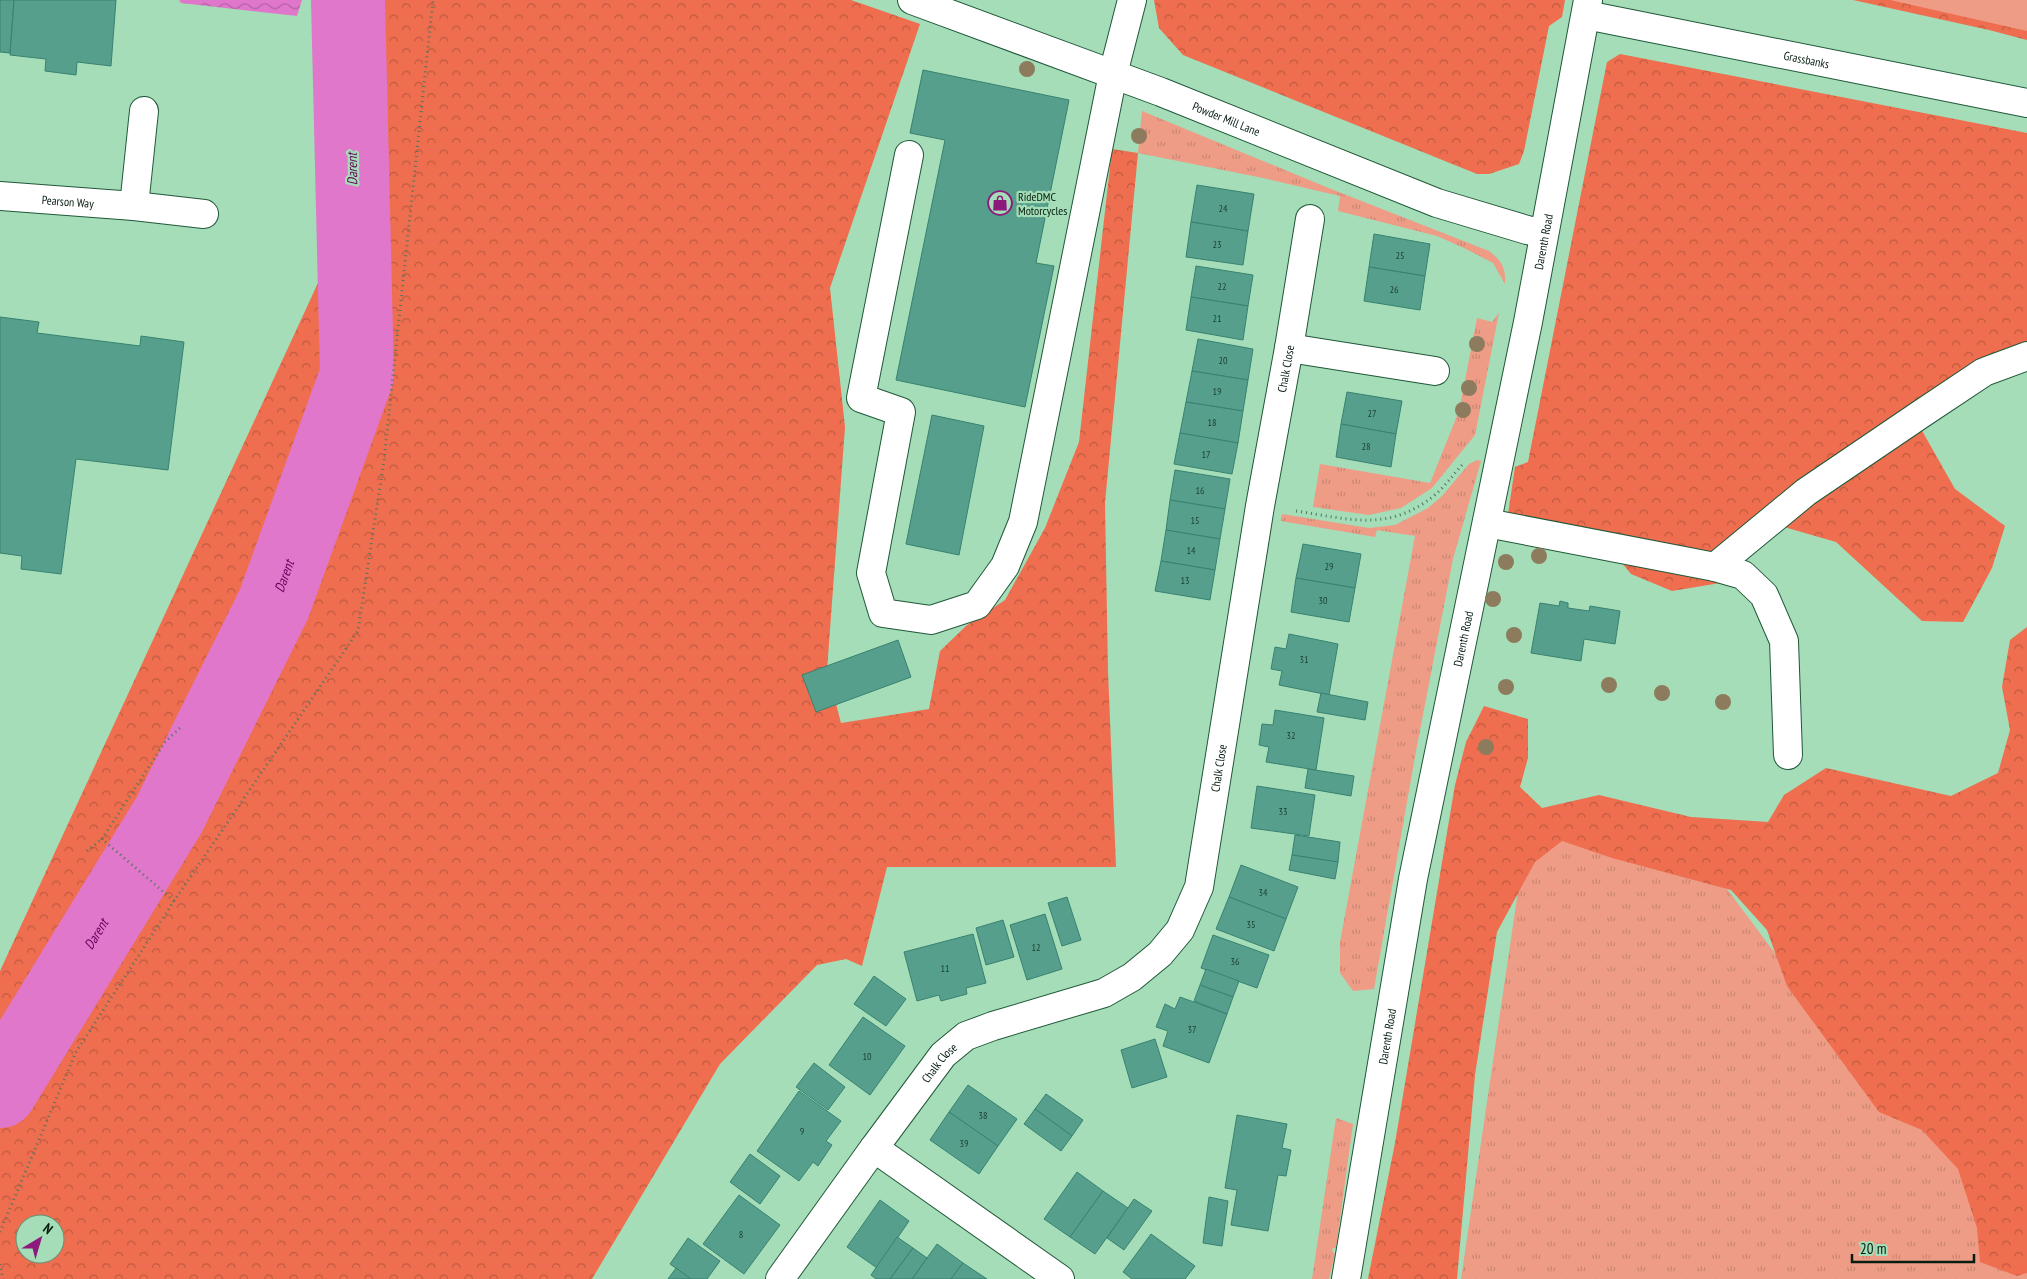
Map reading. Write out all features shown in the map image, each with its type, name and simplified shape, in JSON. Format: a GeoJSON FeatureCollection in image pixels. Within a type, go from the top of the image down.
{"type":"FeatureCollection","features":[{"type":"Feature","properties":{"kind":"street","name":"Powder Mill Lane"},"geometry":{"type":"LineString","coordinates":[[912,0],[1113,74],[1437,203],[1543,233]]}},
{"type":"Feature","properties":{"kind":"street"},"geometry":{"type":"LineString","coordinates":[[909,156],[861,398],[901,412],[871,573],[884,613],[931,620],[976,604],[1005,566],[1024,522],[1113,74],[1132,0]]}},
{"type":"Feature","properties":{"kind":"street","name":"Grassbanks"},"geometry":{"type":"LineString","coordinates":[[1587,7],[2027,103]]}},
{"type":"Feature","properties":{"kind":"street","name":"Darenth Road"},"geometry":{"type":"LineString","coordinates":[[1346,1279],[1413,880],[1528,322],[1543,233],[1587,7]]}},
{"type":"Feature","properties":{"kind":"street"},"geometry":{"type":"LineString","coordinates":[[134,206],[144,111]]}},
{"type":"Feature","properties":{"kind":"street","name":"Pearson Way"},"geometry":{"type":"LineString","coordinates":[[0,196],[134,206],[204,214]]}},
{"type":"Feature","properties":{"kind":"street","name":"Chalk Close"},"geometry":{"type":"LineString","coordinates":[[780,1279],[943,1055],[966,1036],[993,1026],[1104,993],[1132,977],[1160,954],[1180,930],[1198,887],[1260,506],[1310,219]]}},
{"type":"Feature","properties":{"kind":"street"},"geometry":{"type":"LineString","coordinates":[[1289,348],[1435,371]]}},
{"type":"Feature","properties":{"kind":"street"},"geometry":{"type":"LineString","coordinates":[[1715,567],[1806,492],[1929,408],[1984,372],[2027,356]]}},
{"type":"Feature","properties":{"kind":"street"},"geometry":{"type":"LineString","coordinates":[[1487,523],[1715,567],[1743,575],[1764,595],[1784,641],[1788,755]]}},
{"type":"Feature","properties":{"kind":"street"},"geometry":{"type":"LineString","coordinates":[[874,1148],[1060,1279]]}},
{"type":"Feature","properties":{"kind":"path"},"geometry":{"type":"LineString","coordinates":[[0,1232],[76,1052],[174,901],[358,631],[384,460],[433,0]]}},
{"type":"Feature","properties":{"kind":"path"},"geometry":{"type":"LineString","coordinates":[[1260,506],[1360,520],[1378,520],[1399,516],[1417,507],[1437,493],[1465,461]]}},
{"type":"Feature","properties":{"kind":"path"},"geometry":{"type":"LineString","coordinates":[[87,851],[102,839],[165,742],[182,726]]}},
{"type":"Feature","properties":{"kind":"path"},"geometry":{"type":"LineString","coordinates":[[102,839],[174,901]]}},
{"type":"Feature","properties":{"kind":"path"},"geometry":{"type":"LineString","coordinates":[[0,1264],[3,1279]]}},
{"type":"Feature","properties":{"kind":"green space"},"geometry":{"type":"Polygon","coordinates":[[[338,0],[851,0],[920,24],[830,288],[845,427],[827,670],[841,723],[929,709],[940,651],[966,626],[1005,600],[1045,528],[1079,442],[1112,149],[1138,153],[1105,503],[1108,671],[1116,867],[887,867],[862,966],[846,959],[817,965],[720,1064],[592,1279],[0,1279],[0,971],[324,270],[321,23],[338,0]]]}},
{"type":"Feature","properties":{"kind":"green space"},"geometry":{"type":"Polygon","coordinates":[[[1154,0],[1565,0],[1562,17],[1549,26],[1524,151],[1519,164],[1489,174],[1477,174],[1183,55],[1159,28],[1154,0]]]}},
{"type":"Feature","properties":{"kind":"green space"},"geometry":{"type":"Polygon","coordinates":[[[1853,0],[2027,0],[2027,40],[1989,30],[1853,0]]]}},
{"type":"Feature","properties":{"kind":"green space"},"geometry":{"type":"Polygon","coordinates":[[[1890,0],[2027,0],[2027,31],[1890,0]]]}},
{"type":"Feature","properties":{"kind":"green space"},"geometry":{"type":"Polygon","coordinates":[[[1620,54],[2027,133],[2027,358],[1912,413],[1955,489],[2005,526],[1992,568],[1963,622],[1922,621],[1836,542],[1767,522],[1726,582],[1672,591],[1631,574],[1605,542],[1505,534],[1515,467],[1528,462],[1607,62],[1620,54]]]}},
{"type":"Feature","properties":{"kind":"green space"},"geometry":{"type":"Polygon","coordinates":[[[1142,111],[1331,189],[1489,251],[1502,265],[1505,274],[1505,284],[1493,263],[1437,236],[1338,211],[1340,196],[1263,178],[1138,153],[1142,111]]]}},
{"type":"Feature","properties":{"kind":"green space"},"geometry":{"type":"Polygon","coordinates":[[[1499,313],[1475,435],[1432,488],[1401,508],[1369,515],[1313,507],[1320,464],[1430,483],[1459,411],[1477,318],[1492,322],[1499,313]]]}},
{"type":"Feature","properties":{"kind":"green space"},"geometry":{"type":"Polygon","coordinates":[[[1477,460],[1481,461],[1453,559],[1416,751],[1374,989],[1353,991],[1340,973],[1340,942],[1415,536],[1377,530],[1375,537],[1281,521],[1282,514],[1369,528],[1395,525],[1428,508],[1442,496],[1469,464],[1477,460]]]}},
{"type":"Feature","properties":{"kind":"green space"},"geometry":{"type":"Polygon","coordinates":[[[2027,627],[2027,1273],[2017,1276],[1980,1262],[1977,1228],[1958,1169],[1922,1130],[1879,1112],[1787,986],[1767,930],[1731,890],[1612,858],[1562,841],[1535,862],[1497,932],[1475,1075],[1457,1279],[1368,1279],[1395,1143],[1455,785],[1466,742],[1484,706],[1528,719],[1528,758],[1520,787],[1542,808],[1599,795],[1691,817],[1768,822],[1784,795],[1826,768],[1951,796],[1998,773],[2010,730],[2002,687],[2010,640],[2027,627]]]}},
{"type":"Feature","properties":{"kind":"green space"},"geometry":{"type":"Polygon","coordinates":[[[1528,823],[1727,889],[1869,1079],[2027,1125],[2027,1279],[1461,1279],[1528,823]]]}},
{"type":"Feature","properties":{"kind":"green space"},"geometry":{"type":"Polygon","coordinates":[[[1336,1118],[1353,1124],[1336,1248],[1333,1248],[1332,1251],[1335,1254],[1329,1279],[1312,1279],[1336,1118]]]}},
{"type":"Feature","properties":{"kind":"water"},"geometry":{"type":"Polygon","coordinates":[[[179,0],[302,0],[297,16],[181,3],[179,0]]]}},
{"type":"Feature","properties":{"kind":"building"},"geometry":{"type":"Polygon","coordinates":[[[0,0],[14,0],[10,53],[0,52],[0,0]]]}},
{"type":"Feature","properties":{"kind":"building"},"geometry":{"type":"Polygon","coordinates":[[[14,0],[116,0],[111,66],[77,62],[76,75],[45,71],[46,59],[10,55],[14,0]]]}},
{"type":"Feature","properties":{"kind":"building"},"geometry":{"type":"Polygon","coordinates":[[[923,70],[1069,100],[1036,263],[1054,266],[1025,407],[896,380],[945,140],[910,133],[923,70]]]}},
{"type":"Feature","properties":{"kind":"building"},"geometry":{"type":"Polygon","coordinates":[[[1197,185],[1254,194],[1248,231],[1191,222],[1197,185]]]}},
{"type":"Feature","properties":{"kind":"building"},"geometry":{"type":"Polygon","coordinates":[[[1191,222],[1248,231],[1243,265],[1186,257],[1191,222]]]}},
{"type":"Feature","properties":{"kind":"building"},"geometry":{"type":"Polygon","coordinates":[[[1374,234],[1430,244],[1425,276],[1369,267],[1374,234]]]}},
{"type":"Feature","properties":{"kind":"building"},"geometry":{"type":"Polygon","coordinates":[[[1196,266],[1253,275],[1248,306],[1191,297],[1196,266]]]}},
{"type":"Feature","properties":{"kind":"building"},"geometry":{"type":"Polygon","coordinates":[[[1369,267],[1425,276],[1420,310],[1364,301],[1369,267]]]}},
{"type":"Feature","properties":{"kind":"building"},"geometry":{"type":"Polygon","coordinates":[[[1191,297],[1248,306],[1243,340],[1186,330],[1191,297]]]}},
{"type":"Feature","properties":{"kind":"building"},"geometry":{"type":"Polygon","coordinates":[[[0,317],[39,322],[37,333],[140,346],[141,336],[184,342],[168,470],[76,459],[61,574],[21,569],[22,556],[0,553],[0,317]]]}},
{"type":"Feature","properties":{"kind":"building"},"geometry":{"type":"Polygon","coordinates":[[[1198,339],[1253,349],[1248,380],[1192,371],[1198,339]]]}},
{"type":"Feature","properties":{"kind":"building"},"geometry":{"type":"Polygon","coordinates":[[[1192,371],[1248,380],[1243,411],[1186,402],[1192,371]]]}},
{"type":"Feature","properties":{"kind":"building"},"geometry":{"type":"Polygon","coordinates":[[[1347,392],[1402,401],[1396,434],[1341,424],[1347,392]]]}},
{"type":"Feature","properties":{"kind":"building"},"geometry":{"type":"Polygon","coordinates":[[[1186,402],[1243,411],[1238,443],[1180,433],[1186,402]]]}},
{"type":"Feature","properties":{"kind":"building"},"geometry":{"type":"Polygon","coordinates":[[[932,415],[984,426],[959,555],[906,544],[932,415]]]}},
{"type":"Feature","properties":{"kind":"building"},"geometry":{"type":"Polygon","coordinates":[[[1341,424],[1396,434],[1391,467],[1336,457],[1341,424]]]}},
{"type":"Feature","properties":{"kind":"building"},"geometry":{"type":"Polygon","coordinates":[[[1180,433],[1238,443],[1232,474],[1174,464],[1180,433]]]}},
{"type":"Feature","properties":{"kind":"building"},"geometry":{"type":"Polygon","coordinates":[[[1175,470],[1230,479],[1225,509],[1170,500],[1175,470]]]}},
{"type":"Feature","properties":{"kind":"building"},"geometry":{"type":"Polygon","coordinates":[[[1170,500],[1225,509],[1220,539],[1166,530],[1170,500]]]}},
{"type":"Feature","properties":{"kind":"building"},"geometry":{"type":"Polygon","coordinates":[[[1166,530],[1220,539],[1215,570],[1161,561],[1166,530]]]}},
{"type":"Feature","properties":{"kind":"building"},"geometry":{"type":"Polygon","coordinates":[[[1303,544],[1361,554],[1355,588],[1296,578],[1303,544]]]}},
{"type":"Feature","properties":{"kind":"building"},"geometry":{"type":"Polygon","coordinates":[[[1161,561],[1215,570],[1210,600],[1155,591],[1161,561]]]}},
{"type":"Feature","properties":{"kind":"building"},"geometry":{"type":"Polygon","coordinates":[[[1296,578],[1355,588],[1349,622],[1291,612],[1296,578]]]}},
{"type":"Feature","properties":{"kind":"building"},"geometry":{"type":"Polygon","coordinates":[[[1560,601],[1568,603],[1568,608],[1589,611],[1590,606],[1620,611],[1615,644],[1584,639],[1581,661],[1531,653],[1540,603],[1559,606],[1560,601]]]}},
{"type":"Feature","properties":{"kind":"building"},"geometry":{"type":"Polygon","coordinates":[[[1289,634],[1338,644],[1329,695],[1279,685],[1282,671],[1271,669],[1275,647],[1286,649],[1289,634]]]}},
{"type":"Feature","properties":{"kind":"building"},"geometry":{"type":"Polygon","coordinates":[[[898,640],[911,677],[816,712],[802,675],[898,640]]]}},
{"type":"Feature","properties":{"kind":"building"},"geometry":{"type":"Polygon","coordinates":[[[1321,693],[1368,702],[1365,720],[1317,712],[1321,693]]]}},
{"type":"Feature","properties":{"kind":"building"},"geometry":{"type":"Polygon","coordinates":[[[1275,710],[1324,718],[1316,770],[1266,762],[1269,747],[1259,745],[1262,724],[1273,725],[1275,710]]]}},
{"type":"Feature","properties":{"kind":"building"},"geometry":{"type":"Polygon","coordinates":[[[1308,769],[1354,776],[1351,796],[1305,788],[1308,769]]]}},
{"type":"Feature","properties":{"kind":"building"},"geometry":{"type":"Polygon","coordinates":[[[1257,786],[1315,795],[1309,836],[1251,828],[1257,786]]]}},
{"type":"Feature","properties":{"kind":"building"},"geometry":{"type":"Polygon","coordinates":[[[1295,835],[1340,842],[1338,862],[1292,855],[1295,835]]]}},
{"type":"Feature","properties":{"kind":"building"},"geometry":{"type":"Polygon","coordinates":[[[1292,855],[1338,862],[1335,879],[1289,870],[1292,855]]]}},
{"type":"Feature","properties":{"kind":"building"},"geometry":{"type":"Polygon","coordinates":[[[1241,865],[1298,887],[1286,919],[1229,897],[1241,865]]]}},
{"type":"Feature","properties":{"kind":"building"},"geometry":{"type":"Polygon","coordinates":[[[1067,897],[1081,940],[1062,946],[1048,903],[1067,897]]]}},
{"type":"Feature","properties":{"kind":"building"},"geometry":{"type":"Polygon","coordinates":[[[1229,897],[1286,919],[1274,951],[1216,929],[1229,897]]]}},
{"type":"Feature","properties":{"kind":"building"},"geometry":{"type":"Polygon","coordinates":[[[1045,914],[1062,969],[1027,980],[1010,925],[1045,914]]]}},
{"type":"Feature","properties":{"kind":"building"},"geometry":{"type":"Polygon","coordinates":[[[1003,920],[1014,957],[986,965],[976,928],[1003,920]]]}},
{"type":"Feature","properties":{"kind":"building"},"geometry":{"type":"Polygon","coordinates":[[[973,934],[986,983],[966,988],[967,994],[941,1001],[939,995],[917,1001],[904,952],[973,934]]]}},
{"type":"Feature","properties":{"kind":"building"},"geometry":{"type":"Polygon","coordinates":[[[1213,935],[1269,955],[1257,988],[1201,968],[1213,935]]]}},
{"type":"Feature","properties":{"kind":"building"},"geometry":{"type":"Polygon","coordinates":[[[1206,969],[1239,981],[1233,997],[1200,985],[1206,969]]]}},
{"type":"Feature","properties":{"kind":"building"},"geometry":{"type":"Polygon","coordinates":[[[874,976],[906,999],[886,1026],[854,1004],[874,976]]]}},
{"type":"Feature","properties":{"kind":"building"},"geometry":{"type":"Polygon","coordinates":[[[1200,985],[1233,997],[1227,1014],[1194,1001],[1200,985]]]}},
{"type":"Feature","properties":{"kind":"building"},"geometry":{"type":"Polygon","coordinates":[[[1180,997],[1227,1014],[1209,1063],[1163,1046],[1168,1031],[1156,1027],[1165,1004],[1175,1009],[1180,997]]]}},
{"type":"Feature","properties":{"kind":"building"},"geometry":{"type":"Polygon","coordinates":[[[863,1017],[905,1046],[870,1095],[829,1065],[863,1017]]]}},
{"type":"Feature","properties":{"kind":"building"},"geometry":{"type":"Polygon","coordinates":[[[1155,1039],[1167,1077],[1132,1088],[1121,1050],[1155,1039]]]}},
{"type":"Feature","properties":{"kind":"building"},"geometry":{"type":"Polygon","coordinates":[[[814,1063],[845,1087],[828,1110],[796,1087],[814,1063]]]}},
{"type":"Feature","properties":{"kind":"building"},"geometry":{"type":"Polygon","coordinates":[[[968,1085],[1017,1119],[998,1146],[949,1112],[968,1085]]]}},
{"type":"Feature","properties":{"kind":"building"},"geometry":{"type":"Polygon","coordinates":[[[799,1091],[841,1121],[826,1141],[832,1145],[818,1166],[813,1162],[799,1181],[757,1151],[799,1091]]]}},
{"type":"Feature","properties":{"kind":"building"},"geometry":{"type":"Polygon","coordinates":[[[1046,1094],[1083,1120],[1072,1136],[1035,1109],[1046,1094]]]}},
{"type":"Feature","properties":{"kind":"building"},"geometry":{"type":"Polygon","coordinates":[[[1035,1109],[1072,1136],[1061,1151],[1024,1124],[1035,1109]]]}},
{"type":"Feature","properties":{"kind":"building"},"geometry":{"type":"Polygon","coordinates":[[[949,1112],[998,1146],[979,1174],[930,1140],[949,1112]]]}},
{"type":"Feature","properties":{"kind":"building"},"geometry":{"type":"Polygon","coordinates":[[[1237,1115],[1287,1124],[1282,1148],[1291,1150],[1286,1176],[1278,1175],[1268,1231],[1231,1225],[1237,1190],[1225,1188],[1237,1115]]]}},
{"type":"Feature","properties":{"kind":"building"},"geometry":{"type":"Polygon","coordinates":[[[750,1154],[780,1176],[760,1204],[730,1182],[750,1154]]]}},
{"type":"Feature","properties":{"kind":"building"},"geometry":{"type":"Polygon","coordinates":[[[1077,1172],[1103,1191],[1070,1237],[1044,1219],[1077,1172]]]}},
{"type":"Feature","properties":{"kind":"building"},"geometry":{"type":"Polygon","coordinates":[[[1103,1191],[1128,1208],[1095,1254],[1070,1237],[1103,1191]]]}},
{"type":"Feature","properties":{"kind":"building"},"geometry":{"type":"Polygon","coordinates":[[[739,1195],[780,1225],[744,1274],[703,1244],[739,1195]]]}},
{"type":"Feature","properties":{"kind":"building"},"geometry":{"type":"Polygon","coordinates":[[[1209,1197],[1228,1201],[1222,1246],[1203,1243],[1209,1197]]]}},
{"type":"Feature","properties":{"kind":"building"},"geometry":{"type":"Polygon","coordinates":[[[1134,1199],[1152,1211],[1124,1250],[1107,1238],[1134,1199]]]}},
{"type":"Feature","properties":{"kind":"building"},"geometry":{"type":"Polygon","coordinates":[[[880,1200],[909,1221],[877,1268],[847,1247],[880,1200]]]}},
{"type":"Feature","properties":{"kind":"building"},"geometry":{"type":"Polygon","coordinates":[[[1151,1234],[1195,1266],[1185,1279],[1132,1279],[1123,1272],[1151,1234]]]}},
{"type":"Feature","properties":{"kind":"building"},"geometry":{"type":"Polygon","coordinates":[[[897,1237],[913,1248],[890,1279],[876,1279],[871,1275],[897,1237]]]}},
{"type":"Feature","properties":{"kind":"building"},"geometry":{"type":"Polygon","coordinates":[[[688,1238],[720,1261],[707,1279],[691,1279],[670,1264],[688,1238]]]}},
{"type":"Feature","properties":{"kind":"building"},"geometry":{"type":"Polygon","coordinates":[[[937,1244],[963,1263],[951,1279],[912,1279],[937,1244]]]}},
{"type":"Feature","properties":{"kind":"building"},"geometry":{"type":"Polygon","coordinates":[[[913,1248],[927,1258],[912,1279],[890,1279],[913,1248]]]}},
{"type":"Feature","properties":{"kind":"building"},"geometry":{"type":"Polygon","coordinates":[[[963,1263],[987,1279],[951,1279],[963,1263]]]}},
{"type":"Feature","properties":{"kind":"building"},"geometry":{"type":"Polygon","coordinates":[[[676,1268],[691,1279],[668,1279],[676,1268]]]}},
{"type":"Feature","properties":{"kind":"waterway","name":"Darent"},"geometry":{"type":"LineString","coordinates":[[0,1091],[169,815],[274,604],[357,375],[348,0]]}},
{"type":"Feature","properties":{"kind":"place","name":"RideDMC Motorcycles"},"geometry":{"type":"Point","coordinates":[1000,203]}}]}
